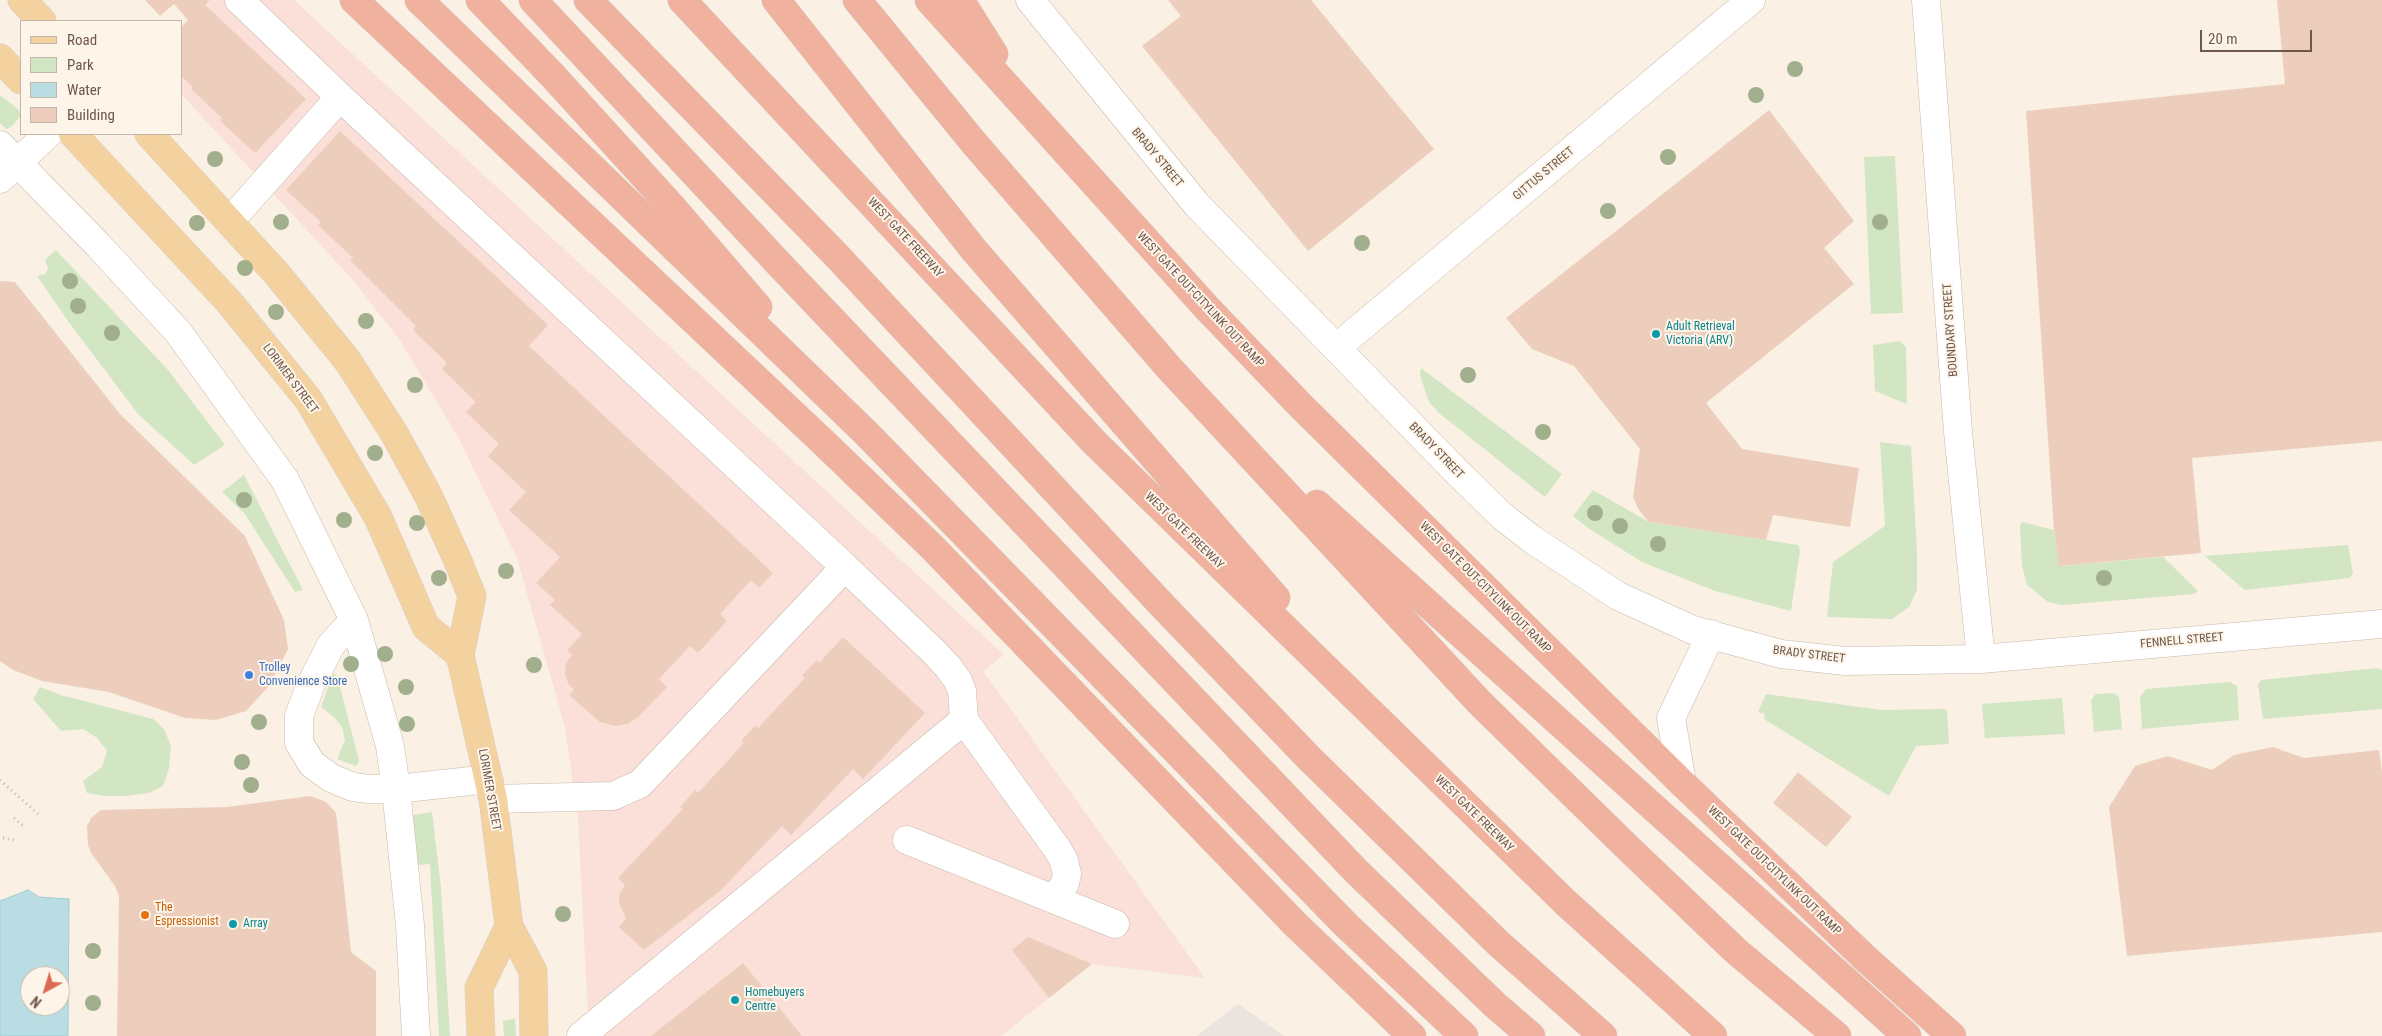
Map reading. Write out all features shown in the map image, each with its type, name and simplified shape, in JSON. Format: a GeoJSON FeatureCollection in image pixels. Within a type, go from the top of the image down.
{"type":"FeatureCollection","features":[{"type":"Feature","properties":{"kind":"highway"},"geometry":{"type":"LineString","coordinates":[[354,0],[438,77],[933,548],[1296,924],[1412,1036]]}},
{"type":"Feature","properties":{"kind":"highway"},"geometry":{"type":"LineString","coordinates":[[363,0],[438,77]]}},
{"type":"Feature","properties":{"kind":"highway"},"geometry":{"type":"LineString","coordinates":[[418,0],[866,433],[1347,926],[1464,1036]]}},
{"type":"Feature","properties":{"kind":"highway"},"geometry":{"type":"LineString","coordinates":[[480,0],[553,76],[673,208],[866,433]]}},
{"type":"Feature","properties":{"kind":"highway"},"geometry":{"type":"LineString","coordinates":[[533,0],[773,258],[1309,822],[1494,1004],[1531,1036]]}},
{"type":"Feature","properties":{"kind":"highway"},"geometry":{"type":"LineString","coordinates":[[588,0],[837,256],[1161,604],[1309,758],[1498,943],[1603,1036]]}},
{"type":"Feature","properties":{"kind":"highway","name":"WEST GATE FREEWAY"},"geometry":{"type":"LineString","coordinates":[[682,0],[1094,442],[1565,902],[1713,1036]]}},
{"type":"Feature","properties":{"kind":"highway"},"geometry":{"type":"LineString","coordinates":[[776,0],[974,250],[1412,754]]}},
{"type":"Feature","properties":{"kind":"highway"},"geometry":{"type":"LineString","coordinates":[[857,0],[974,143],[1170,370],[1480,703],[1736,951],[1837,1036]]}},
{"type":"Feature","properties":{"kind":"highway"},"geometry":{"type":"LineString","coordinates":[[929,0],[1036,121]]}},
{"type":"Feature","properties":{"kind":"highway"},"geometry":{"type":"LineString","coordinates":[[960,0],[1036,121]]}},
{"type":"Feature","properties":{"kind":"highway","name":"WEST GATE OUT-CITYLINK OUT RAMP"},"geometry":{"type":"LineString","coordinates":[[1036,121],[1207,308],[1300,405],[1682,784],[1865,958],[1952,1036]]}},
{"type":"Feature","properties":{"kind":"highway"},"geometry":{"type":"LineString","coordinates":[[1170,370],[1907,1036]]}},
{"type":"Feature","properties":{"kind":"main road"},"geometry":{"type":"LineString","coordinates":[[22,0],[41,20]]}},
{"type":"Feature","properties":{"kind":"main road"},"geometry":{"type":"LineString","coordinates":[[0,58],[20,79]]}},
{"type":"Feature","properties":{"kind":"main road","name":"LORIMER STREET"},"geometry":{"type":"LineString","coordinates":[[74,135],[230,302],[308,399],[378,517],[426,626],[460,655]]}},
{"type":"Feature","properties":{"kind":"main road","name":"LORIMER STREET"},"geometry":{"type":"LineString","coordinates":[[150,135],[230,221],[348,360],[394,434],[428,495],[472,596],[460,655],[491,789],[509,926],[533,971],[534,1036]]}},
{"type":"Feature","properties":{"kind":"main road"},"geometry":{"type":"LineString","coordinates":[[481,1036],[479,988],[509,926]]}},
{"type":"Feature","properties":{"kind":"street"},"geometry":{"type":"LineString","coordinates":[[239,0],[340,97],[845,567],[949,668],[962,691],[964,720],[1064,861],[1065,883],[1056,900]]}},
{"type":"Feature","properties":{"kind":"street","name":"BRADY STREET"},"geometry":{"type":"LineString","coordinates":[[1030,0],[1140,138],[1197,205],[1454,470],[1502,516],[1533,540],[1618,596],[1693,630],[1782,654],[1845,661],[1981,659]]}},
{"type":"Feature","properties":{"kind":"street","name":"GITTUS STREET"},"geometry":{"type":"LineString","coordinates":[[1336,348],[1751,0]]}},
{"type":"Feature","properties":{"kind":"street","name":"BOUNDARY STREET"},"geometry":{"type":"LineString","coordinates":[[1926,0],[1958,432],[1981,659]]}},
{"type":"Feature","properties":{"kind":"street"},"geometry":{"type":"LineString","coordinates":[[230,221],[340,97]]}},
{"type":"Feature","properties":{"kind":"street"},"geometry":{"type":"LineString","coordinates":[[46,135],[6,162],[99,246],[178,332],[285,480],[354,620],[390,746],[410,925],[416,1036]]}},
{"type":"Feature","properties":{"kind":"street"},"geometry":{"type":"LineString","coordinates":[[354,620],[331,645],[311,684],[299,716],[299,743],[312,764],[331,778],[361,788],[491,789],[613,796],[640,784],[845,567]]}},
{"type":"Feature","properties":{"kind":"street","name":"FENNELL STREET"},"geometry":{"type":"LineString","coordinates":[[1981,659],[2382,624]]}},
{"type":"Feature","properties":{"kind":"street"},"geometry":{"type":"LineString","coordinates":[[1682,784],[1671,718],[1711,634]]}},
{"type":"Feature","properties":{"kind":"street"},"geometry":{"type":"LineString","coordinates":[[581,1036],[964,720]]}},
{"type":"Feature","properties":{"kind":"street"},"geometry":{"type":"LineString","coordinates":[[907,840],[1115,924]]}},
{"type":"Feature","properties":{"kind":"path"},"geometry":{"type":"LineString","coordinates":[[0,780],[38,814]]}},
{"type":"Feature","properties":{"kind":"path"},"geometry":{"type":"LineString","coordinates":[[14,818],[23,826]]}},
{"type":"Feature","properties":{"kind":"path"},"geometry":{"type":"LineString","coordinates":[[3,838],[14,840]]}},
{"type":"Feature","properties":{"kind":"shaded area"},"geometry":{"type":"Polygon","coordinates":[[[210,0],[294,0],[1004,655],[983,671],[1205,978],[1092,964],[1001,1036],[589,1036],[578,819],[565,727],[517,558],[459,439],[401,342],[354,281],[182,95],[182,26],[210,0]]]}},
{"type":"Feature","properties":{"kind":"shaded area"},"geometry":{"type":"Polygon","coordinates":[[[1238,1004],[1284,1036],[1197,1036],[1238,1004]]]}},
{"type":"Feature","properties":{"kind":"green space"},"geometry":{"type":"Polygon","coordinates":[[[0,95],[19,110],[20,117],[11,127],[6,129],[0,123],[0,95]]]}},
{"type":"Feature","properties":{"kind":"green space"},"geometry":{"type":"Polygon","coordinates":[[[1895,156],[1903,313],[1871,314],[1864,157],[1895,156]]]}},
{"type":"Feature","properties":{"kind":"green space"},"geometry":{"type":"Polygon","coordinates":[[[56,250],[168,370],[225,445],[194,465],[138,414],[68,321],[37,276],[45,274],[48,268],[45,260],[56,250]]]}},
{"type":"Feature","properties":{"kind":"green space"},"geometry":{"type":"Polygon","coordinates":[[[1900,341],[1906,347],[1907,404],[1875,391],[1873,345],[1900,341]]]}},
{"type":"Feature","properties":{"kind":"green space"},"geometry":{"type":"Polygon","coordinates":[[[1421,368],[1562,474],[1545,497],[1439,413],[1429,402],[1420,375],[1421,368]]]}},
{"type":"Feature","properties":{"kind":"green space"},"geometry":{"type":"Polygon","coordinates":[[[1880,442],[1911,446],[1917,552],[1917,590],[1909,607],[1892,619],[1827,617],[1833,562],[1885,526],[1880,442]]]}},
{"type":"Feature","properties":{"kind":"green space"},"geometry":{"type":"Polygon","coordinates":[[[244,475],[303,590],[295,592],[245,514],[222,492],[244,475]]]}},
{"type":"Feature","properties":{"kind":"green space"},"geometry":{"type":"Polygon","coordinates":[[[1593,490],[1649,522],[1798,545],[1800,550],[1791,611],[1715,591],[1642,562],[1588,528],[1573,516],[1593,490]]]}},
{"type":"Feature","properties":{"kind":"green space"},"geometry":{"type":"Polygon","coordinates":[[[2022,522],[2054,530],[2060,566],[2163,557],[2198,591],[2194,594],[2062,605],[2048,602],[2027,585],[2022,566],[2020,526],[2022,522]]]}},
{"type":"Feature","properties":{"kind":"green space"},"geometry":{"type":"Polygon","coordinates":[[[2348,545],[2353,573],[2350,578],[2245,590],[2205,556],[2348,545]]]}},
{"type":"Feature","properties":{"kind":"green space"},"geometry":{"type":"Polygon","coordinates":[[[2377,668],[2382,670],[2382,709],[2263,719],[2258,685],[2261,680],[2377,668]]]}},
{"type":"Feature","properties":{"kind":"green space"},"geometry":{"type":"Polygon","coordinates":[[[333,673],[338,677],[359,761],[356,766],[337,759],[345,740],[342,727],[334,717],[321,707],[333,673]]]}},
{"type":"Feature","properties":{"kind":"green space"},"geometry":{"type":"Polygon","coordinates":[[[2230,682],[2237,686],[2239,720],[2142,729],[2140,697],[2146,689],[2230,682]]]}},
{"type":"Feature","properties":{"kind":"green space"},"geometry":{"type":"Polygon","coordinates":[[[40,687],[61,695],[153,719],[164,729],[171,746],[169,768],[163,786],[149,793],[126,796],[105,796],[87,793],[83,781],[102,767],[107,751],[97,738],[83,729],[61,731],[33,699],[40,687]]]}},
{"type":"Feature","properties":{"kind":"green space"},"geometry":{"type":"Polygon","coordinates":[[[2114,693],[2119,697],[2122,729],[2094,732],[2091,700],[2096,694],[2114,693]]]}},
{"type":"Feature","properties":{"kind":"green space"},"geometry":{"type":"Polygon","coordinates":[[[1766,694],[1881,710],[1944,709],[1947,711],[1949,744],[1916,746],[1889,796],[1764,719],[1765,714],[1758,712],[1766,694]]]}},
{"type":"Feature","properties":{"kind":"green space"},"geometry":{"type":"Polygon","coordinates":[[[2062,698],[2065,734],[1985,738],[1982,704],[2062,698]]]}},
{"type":"Feature","properties":{"kind":"green space"},"geometry":{"type":"Polygon","coordinates":[[[432,812],[441,888],[450,1036],[439,1036],[430,864],[418,865],[413,815],[432,812]]]}},
{"type":"Feature","properties":{"kind":"green space"},"geometry":{"type":"Polygon","coordinates":[[[515,1019],[516,1036],[504,1036],[503,1021],[515,1019]]]}},
{"type":"Feature","properties":{"kind":"water"},"geometry":{"type":"Polygon","coordinates":[[[28,890],[39,897],[69,899],[69,966],[20,966],[20,1016],[68,1016],[68,1036],[0,1036],[0,901],[28,890]]]}},
{"type":"Feature","properties":{"kind":"building"},"geometry":{"type":"Polygon","coordinates":[[[145,0],[210,0],[205,5],[306,99],[255,153],[220,121],[222,118],[191,89],[193,87],[182,77],[182,26],[188,20],[174,4],[160,16],[145,0]]]}},
{"type":"Feature","properties":{"kind":"building"},"geometry":{"type":"Polygon","coordinates":[[[1168,0],[1311,0],[1434,149],[1308,251],[1142,46],[1181,16],[1168,0]]]}},
{"type":"Feature","properties":{"kind":"building"},"geometry":{"type":"Polygon","coordinates":[[[2277,0],[2382,0],[2382,441],[2192,458],[2201,553],[2059,566],[2054,530],[2026,111],[2285,84],[2277,0]]]}},
{"type":"Feature","properties":{"kind":"building","name":"Adult Retrieval Victoria (ARV)"},"geometry":{"type":"Polygon","coordinates":[[[1769,110],[1854,221],[1824,248],[1854,284],[1706,403],[1742,449],[1859,468],[1850,527],[1773,515],[1766,540],[1649,522],[1639,510],[1633,497],[1640,449],[1574,366],[1532,349],[1506,318],[1769,110]]]}},
{"type":"Feature","properties":{"kind":"building"},"geometry":{"type":"Polygon","coordinates":[[[340,131],[548,325],[529,346],[773,573],[759,588],[751,580],[720,614],[727,621],[698,653],[690,646],[659,679],[667,687],[638,717],[628,724],[616,726],[600,722],[569,695],[574,690],[568,683],[565,674],[566,663],[572,655],[567,650],[582,634],[550,605],[555,600],[536,583],[560,557],[509,510],[526,492],[488,456],[499,444],[466,412],[476,402],[442,369],[447,363],[413,330],[416,326],[350,260],[353,258],[318,225],[321,222],[286,190],[340,131]]]}},
{"type":"Feature","properties":{"kind":"building"},"geometry":{"type":"Polygon","coordinates":[[[0,281],[15,282],[120,414],[245,536],[284,620],[288,649],[269,686],[246,711],[216,720],[185,718],[109,692],[42,681],[13,670],[0,661],[0,281]]]}},
{"type":"Feature","properties":{"kind":"building"},"geometry":{"type":"Polygon","coordinates":[[[843,637],[925,713],[863,779],[853,769],[791,835],[782,826],[721,890],[644,950],[619,927],[626,919],[619,903],[620,893],[625,885],[618,878],[683,809],[680,807],[695,790],[698,793],[744,743],[741,741],[756,725],[758,728],[805,678],[802,675],[817,660],[819,663],[843,637]]]}},
{"type":"Feature","properties":{"kind":"building"},"geometry":{"type":"Polygon","coordinates":[[[2273,747],[2304,758],[2379,750],[2382,773],[2382,932],[2127,956],[2109,807],[2135,766],[2168,756],[2212,770],[2234,755],[2273,747]]]}},
{"type":"Feature","properties":{"kind":"building"},"geometry":{"type":"Polygon","coordinates":[[[1798,772],[1852,817],[1826,847],[1773,803],[1798,772]]]}},
{"type":"Feature","properties":{"kind":"building","name":"Array"},"geometry":{"type":"Polygon","coordinates":[[[310,796],[326,802],[336,813],[351,952],[376,971],[376,1036],[117,1036],[119,896],[115,886],[91,853],[88,845],[87,826],[91,818],[101,810],[227,807],[310,796]]]}},
{"type":"Feature","properties":{"kind":"building"},"geometry":{"type":"Polygon","coordinates":[[[1028,937],[1092,964],[1049,998],[1012,950],[1028,937]]]}},
{"type":"Feature","properties":{"kind":"building","name":"Homebuyers Centre"},"geometry":{"type":"Polygon","coordinates":[[[743,963],[802,1036],[651,1036],[743,963]]]}},
{"type":"Feature","properties":{"kind":"place","name":"Adult Retrieval Victoria (ARV)"},"geometry":{"type":"Point","coordinates":[1656,334]}},
{"type":"Feature","properties":{"kind":"place","name":"Trolley Convenience Store"},"geometry":{"type":"Point","coordinates":[249,675]}},
{"type":"Feature","properties":{"kind":"place","name":"The Espressionist"},"geometry":{"type":"Point","coordinates":[145,915]}},
{"type":"Feature","properties":{"kind":"place","name":"Array"},"geometry":{"type":"Point","coordinates":[233,924]}},
{"type":"Feature","properties":{"kind":"place","name":"Homebuyers Centre"},"geometry":{"type":"Point","coordinates":[735,1000]}}]}
